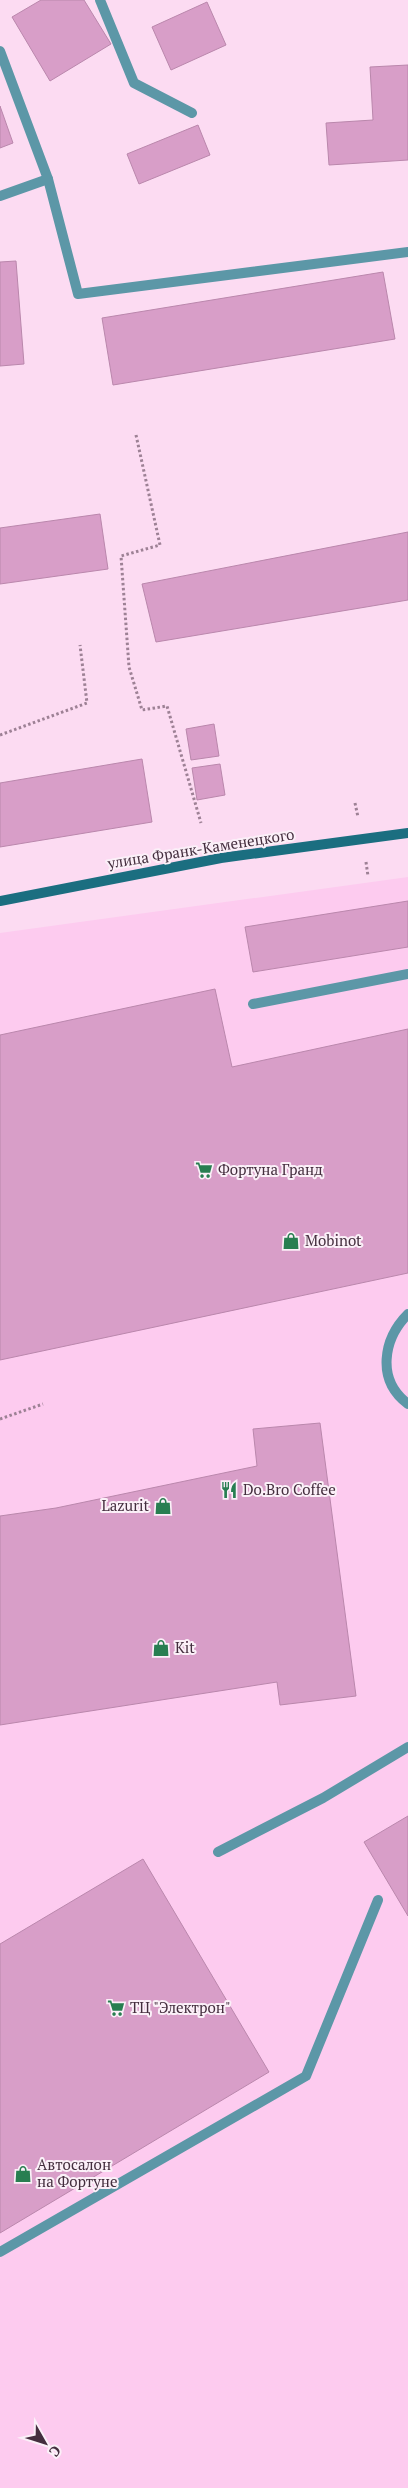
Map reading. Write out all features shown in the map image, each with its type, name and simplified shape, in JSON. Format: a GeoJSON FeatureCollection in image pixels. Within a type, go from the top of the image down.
{"type":"FeatureCollection","features":[{"type":"Feature","properties":{"kind":"main road","name":"улица Франк-Каменецкого"},"geometry":{"type":"LineString","coordinates":[[0,901],[221,858],[408,833]]}},
{"type":"Feature","properties":{"kind":"street"},"geometry":{"type":"LineString","coordinates":[[100,0],[134,82],[192,113]]}},
{"type":"Feature","properties":{"kind":"street"},"geometry":{"type":"LineString","coordinates":[[0,51],[48,179],[78,294],[408,252]]}},
{"type":"Feature","properties":{"kind":"street"},"geometry":{"type":"LineString","coordinates":[[0,196],[48,179]]}},
{"type":"Feature","properties":{"kind":"street"},"geometry":{"type":"LineString","coordinates":[[253,1004],[408,974]]}},
{"type":"Feature","properties":{"kind":"street"},"geometry":{"type":"LineString","coordinates":[[408,1314],[396,1326],[392,1334],[388,1344],[386,1364],[391,1383],[402,1399],[408,1404]]}},
{"type":"Feature","properties":{"kind":"street"},"geometry":{"type":"LineString","coordinates":[[218,1852],[323,1798],[408,1747]]}},
{"type":"Feature","properties":{"kind":"street"},"geometry":{"type":"LineString","coordinates":[[0,2252],[306,2076],[378,1900]]}},
{"type":"Feature","properties":{"kind":"path"},"geometry":{"type":"LineString","coordinates":[[136,435],[160,545],[121,556],[128,667],[142,710],[167,706],[200,823]]}},
{"type":"Feature","properties":{"kind":"path"},"geometry":{"type":"LineString","coordinates":[[0,735],[86,703],[80,645]]}},
{"type":"Feature","properties":{"kind":"path"},"geometry":{"type":"LineString","coordinates":[[0,1419],[43,1404]]}},
{"type":"Feature","properties":{"kind":"shaded area"},"geometry":{"type":"Polygon","coordinates":[[[408,877],[408,2488],[0,2488],[0,933],[408,877]]]}},
{"type":"Feature","properties":{"kind":"building"},"geometry":{"type":"Polygon","coordinates":[[[41,0],[84,0],[111,44],[50,81],[12,17],[41,0]]]}},
{"type":"Feature","properties":{"kind":"building"},"geometry":{"type":"Polygon","coordinates":[[[207,2],[226,45],[171,70],[152,27],[207,2]]]}},
{"type":"Feature","properties":{"kind":"building"},"geometry":{"type":"Polygon","coordinates":[[[408,65],[408,160],[329,165],[326,123],[373,120],[370,67],[408,65]]]}},
{"type":"Feature","properties":{"kind":"building"},"geometry":{"type":"Polygon","coordinates":[[[0,106],[13,143],[0,148],[0,106]]]}},
{"type":"Feature","properties":{"kind":"building"},"geometry":{"type":"Polygon","coordinates":[[[198,125],[210,155],[139,184],[127,154],[198,125]]]}},
{"type":"Feature","properties":{"kind":"building"},"geometry":{"type":"Polygon","coordinates":[[[16,261],[24,364],[0,366],[0,262],[16,261]]]}},
{"type":"Feature","properties":{"kind":"building"},"geometry":{"type":"Polygon","coordinates":[[[383,272],[395,339],[113,385],[102,318],[383,272]]]}},
{"type":"Feature","properties":{"kind":"building"},"geometry":{"type":"Polygon","coordinates":[[[100,514],[108,569],[0,584],[0,528],[100,514]]]}},
{"type":"Feature","properties":{"kind":"building"},"geometry":{"type":"Polygon","coordinates":[[[408,532],[408,600],[156,642],[142,584],[408,532]]]}},
{"type":"Feature","properties":{"kind":"building"},"geometry":{"type":"Polygon","coordinates":[[[214,724],[219,756],[191,760],[186,729],[214,724]]]}},
{"type":"Feature","properties":{"kind":"building"},"geometry":{"type":"Polygon","coordinates":[[[142,759],[152,822],[0,847],[0,783],[142,759]]]}},
{"type":"Feature","properties":{"kind":"building"},"geometry":{"type":"Polygon","coordinates":[[[220,764],[225,795],[197,800],[192,768],[220,764]]]}},
{"type":"Feature","properties":{"kind":"building"},"geometry":{"type":"Polygon","coordinates":[[[408,901],[408,947],[253,972],[245,927],[408,901]]]}},
{"type":"Feature","properties":{"kind":"building","name":"Фортуна Гранд"},"geometry":{"type":"Polygon","coordinates":[[[215,989],[232,1067],[408,1029],[408,1273],[0,1360],[0,1035],[215,989]]]}},
{"type":"Feature","properties":{"kind":"building"},"geometry":{"type":"Polygon","coordinates":[[[320,1423],[356,1696],[280,1705],[277,1682],[0,1725],[0,1516],[56,1508],[257,1466],[253,1429],[320,1423]]]}},
{"type":"Feature","properties":{"kind":"building"},"geometry":{"type":"Polygon","coordinates":[[[408,1816],[408,1916],[364,1842],[408,1816]]]}},
{"type":"Feature","properties":{"kind":"building","name":"ТЦ \"Электрон\""},"geometry":{"type":"Polygon","coordinates":[[[143,1859],[269,2072],[0,2233],[0,1944],[143,1859]]]}},
{"type":"Feature","properties":{"kind":"place","name":"Фортуна Гранд"},"geometry":{"type":"Point","coordinates":[204,1170]}},
{"type":"Feature","properties":{"kind":"place","name":"Mobinot"},"geometry":{"type":"Point","coordinates":[291,1241]}},
{"type":"Feature","properties":{"kind":"place","name":"Do.Bro Coffee"},"geometry":{"type":"Point","coordinates":[229,1490]}},
{"type":"Feature","properties":{"kind":"place","name":"Lazurit"},"geometry":{"type":"Point","coordinates":[163,1506]}},
{"type":"Feature","properties":{"kind":"place","name":"Kit"},"geometry":{"type":"Point","coordinates":[161,1648]}},
{"type":"Feature","properties":{"kind":"place","name":"ТЦ \"Электрон\""},"geometry":{"type":"Point","coordinates":[116,2008]}},
{"type":"Feature","properties":{"kind":"place","name":"Автосалон на Фортуне"},"geometry":{"type":"Point","coordinates":[23,2174]}}]}
